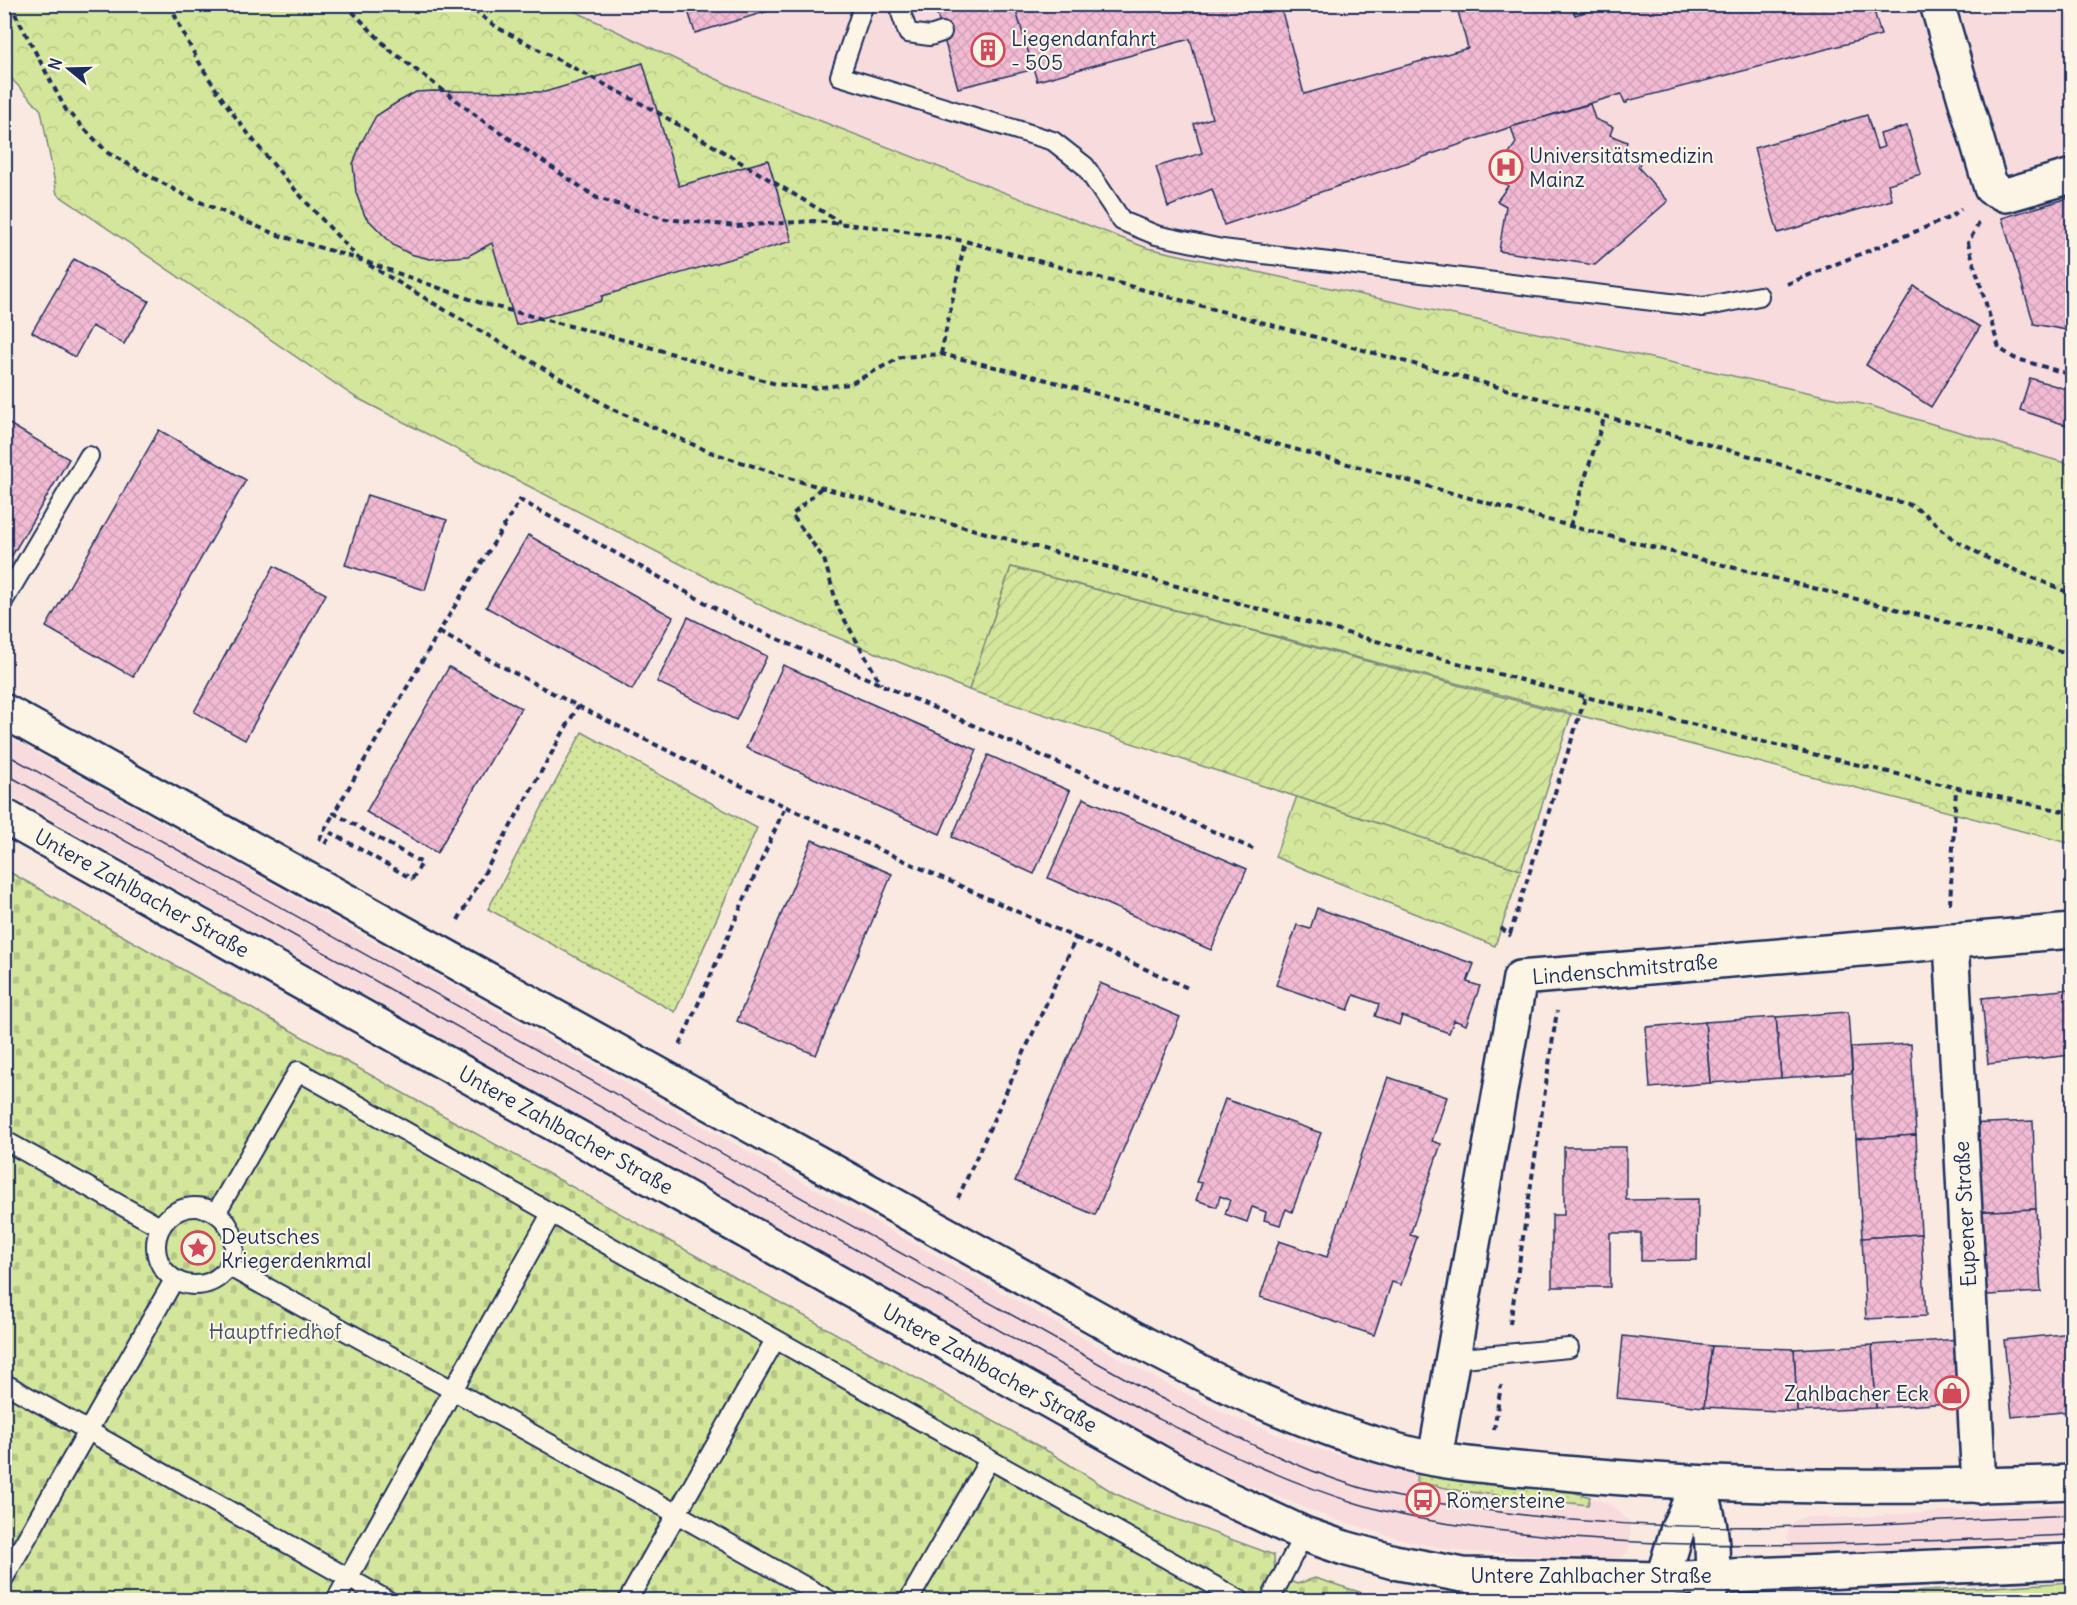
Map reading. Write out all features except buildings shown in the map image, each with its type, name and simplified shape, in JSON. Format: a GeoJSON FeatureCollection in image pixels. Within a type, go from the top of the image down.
{"type":"FeatureCollection","features":[{"type":"Feature","properties":{"kind":"street"},"geometry":{"type":"LineString","coordinates":[[1938,4],[1991,188],[2006,195],[2073,176]]}},
{"type":"Feature","properties":{"kind":"street"},"geometry":{"type":"LineString","coordinates":[[4,711],[1164,1355],[1250,1398],[1310,1423],[1402,1452],[1435,1458],[1545,1471],[1698,1484],[1979,1486],[2073,1482]]}},
{"type":"Feature","properties":{"kind":"street","name":"Untere Zahlbacher Straße"},"geometry":{"type":"LineString","coordinates":[[4,816],[1195,1482],[1304,1534],[1394,1562],[1463,1575],[1659,1590],[2073,1561]]}},
{"type":"Feature","properties":{"kind":"street","name":"Lindenschmitstraße"},"geometry":{"type":"LineString","coordinates":[[1435,1458],[1520,978],[2073,931]]}},
{"type":"Feature","properties":{"kind":"street","name":"Eupener Straße"},"geometry":{"type":"LineString","coordinates":[[1951,941],[1979,1486]]}},
{"type":"Feature","properties":{"kind":"street"},"geometry":{"type":"LineString","coordinates":[[1698,1484],[1707,1507],[1711,1528],[1711,1588]]}},
{"type":"Feature","properties":{"kind":"street"},"geometry":{"type":"LineString","coordinates":[[1659,1590],[1678,1528],[1698,1484]]}},
{"type":"Feature","properties":{"kind":"street"},"geometry":{"type":"LineString","coordinates":[[1463,1575],[1504,1587],[1535,1600]]}},
{"type":"Feature","properties":{"kind":"lane"},"geometry":{"type":"LineString","coordinates":[[864,4],[840,76],[1053,141],[1085,166],[1122,222],[1156,236],[1222,249],[1703,307],[1759,296]]}},
{"type":"Feature","properties":{"kind":"lane"},"geometry":{"type":"LineString","coordinates":[[901,4],[901,13],[909,33],[930,36],[942,32]]}},
{"type":"Feature","properties":{"kind":"lane"},"geometry":{"type":"LineString","coordinates":[[4,600],[89,456]]}},
{"type":"Feature","properties":{"kind":"lane"},"geometry":{"type":"LineString","coordinates":[[216,1213],[298,1071],[1240,1600]]}},
{"type":"Feature","properties":{"kind":"lane"},"geometry":{"type":"LineString","coordinates":[[4,1140],[160,1227]]}},
{"type":"Feature","properties":{"kind":"lane"},"geometry":{"type":"LineString","coordinates":[[205,1208],[216,1213],[231,1232],[233,1255],[228,1266],[210,1282],[197,1285],[174,1280],[165,1272],[155,1250],[160,1227],[179,1210],[205,1208]]}},
{"type":"Feature","properties":{"kind":"lane"},"geometry":{"type":"LineString","coordinates":[[336,1600],[551,1214]]}},
{"type":"Feature","properties":{"kind":"lane"},"geometry":{"type":"LineString","coordinates":[[228,1266],[829,1600]]}},
{"type":"Feature","properties":{"kind":"lane"},"geometry":{"type":"LineString","coordinates":[[4,1578],[174,1280]]}},
{"type":"Feature","properties":{"kind":"lane"},"geometry":{"type":"LineString","coordinates":[[628,1600],[775,1340]]}},
{"type":"Feature","properties":{"kind":"lane"},"geometry":{"type":"LineString","coordinates":[[1452,1359],[1569,1348]]}},
{"type":"Feature","properties":{"kind":"lane"},"geometry":{"type":"LineString","coordinates":[[4,1383],[387,1600]]}},
{"type":"Feature","properties":{"kind":"lane"},"geometry":{"type":"LineString","coordinates":[[909,1600],[989,1460]]}},
{"type":"Feature","properties":{"kind":"lane"},"geometry":{"type":"LineString","coordinates":[[1270,1600],[1304,1534]]}},
{"type":"Feature","properties":{"kind":"path"},"geometry":{"type":"LineString","coordinates":[[10,4],[66,110],[108,153],[186,196],[275,234],[361,260],[481,303],[632,342],[776,384],[813,388],[849,384],[900,357],[941,354],[1040,378],[1570,526],[2073,654]]}},
{"type":"Feature","properties":{"kind":"path"},"geometry":{"type":"LineString","coordinates":[[170,4],[185,39],[239,120],[285,180],[361,260],[612,409],[710,452],[821,488],[1586,698],[1956,789],[2073,813]]}},
{"type":"Feature","properties":{"kind":"path"},"geometry":{"type":"LineString","coordinates":[[345,4],[390,50],[482,120],[597,198],[666,219],[736,226],[814,221],[894,229],[965,241],[1604,418],[1772,462],[1908,504],[1924,513],[1962,544],[1991,560],[2073,594]]}},
{"type":"Feature","properties":{"kind":"path"},"geometry":{"type":"LineString","coordinates":[[465,4],[498,28],[657,112],[843,224]]}},
{"type":"Feature","properties":{"kind":"path"},"geometry":{"type":"LineString","coordinates":[[1991,188],[1981,220],[1968,243],[2000,348],[2014,358],[2073,375]]}},
{"type":"Feature","properties":{"kind":"path"},"geometry":{"type":"LineString","coordinates":[[1808,276],[1951,217]]}},
{"type":"Feature","properties":{"kind":"path"},"geometry":{"type":"LineString","coordinates":[[941,354],[965,241]]}},
{"type":"Feature","properties":{"kind":"path"},"geometry":{"type":"LineString","coordinates":[[1570,526],[1604,418]]}},
{"type":"Feature","properties":{"kind":"path"},"geometry":{"type":"LineString","coordinates":[[821,488],[792,515],[824,559],[838,608],[880,684]]}},
{"type":"Feature","properties":{"kind":"path"},"geometry":{"type":"LineString","coordinates":[[319,840],[439,632],[520,500],[742,623],[1253,849]]}},
{"type":"Feature","properties":{"kind":"path"},"geometry":{"type":"LineString","coordinates":[[439,632],[530,683],[784,807],[1188,988]]}},
{"type":"Feature","properties":{"kind":"path"},"geometry":{"type":"LineString","coordinates":[[1510,934],[1586,698]]}},
{"type":"Feature","properties":{"kind":"path"},"geometry":{"type":"LineString","coordinates":[[457,920],[578,706]]}},
{"type":"Feature","properties":{"kind":"path"},"geometry":{"type":"LineString","coordinates":[[1950,906],[1956,789]]}},
{"type":"Feature","properties":{"kind":"path"},"geometry":{"type":"LineString","coordinates":[[679,1046],[784,807]]}},
{"type":"Feature","properties":{"kind":"path"},"geometry":{"type":"LineString","coordinates":[[325,844],[332,833],[412,879],[422,863],[334,813]]}},
{"type":"Feature","properties":{"kind":"path"},"geometry":{"type":"LineString","coordinates":[[957,1200],[1076,938]]}},
{"type":"Feature","properties":{"kind":"path"},"geometry":{"type":"LineString","coordinates":[[1494,1431],[1563,974]]}},
{"type":"Feature","properties":{"kind":"shaded area","name":"Universitätsmedizin Mainz"},"geometry":{"type":"Polygon","coordinates":[[[562,5],[2072,5],[2072,465],[1871,406],[1147,248],[731,86],[562,5]]]}},
{"type":"Feature","properties":{"kind":"shaded area"},"geometry":{"type":"Polygon","coordinates":[[[5,735],[1164,1383],[1232,1417],[1307,1446],[1364,1462],[1461,1481],[1567,1489],[1590,1497],[1613,1506],[1631,1523],[1629,1550],[1620,1559],[1612,1561],[1450,1550],[1404,1540],[1330,1518],[1198,1464],[5,793],[5,735]]]}},
{"type":"Feature","properties":{"kind":"shaded area"},"geometry":{"type":"Polygon","coordinates":[[[2072,1504],[2072,1539],[1803,1554],[1793,1551],[1787,1537],[1789,1528],[1796,1520],[1806,1517],[1839,1518],[2072,1504]]]}},
{"type":"Feature","properties":{"kind":"green space"},"geometry":{"type":"Polygon","coordinates":[[[5,5],[562,5],[731,86],[1147,248],[1871,406],[2072,465],[2072,844],[1011,567],[969,690],[776,613],[355,397],[57,194],[41,110],[5,72],[5,5]]]}},
{"type":"Feature","properties":{"kind":"green space"},"geometry":{"type":"Polygon","coordinates":[[[1011,567],[1571,715],[1521,870],[969,690],[1011,567]]]}},
{"type":"Feature","properties":{"kind":"green space"},"geometry":{"type":"Polygon","coordinates":[[[582,732],[757,828],[675,1012],[488,909],[582,732]]]}},
{"type":"Feature","properties":{"kind":"green space"},"geometry":{"type":"Polygon","coordinates":[[[1297,796],[1521,870],[1495,946],[1275,857],[1297,796]]]}},
{"type":"Feature","properties":{"kind":"green space","name":"Hauptfriedhof"},"geometry":{"type":"Polygon","coordinates":[[[4,869],[1051,1453],[1114,1493],[1154,1511],[1274,1555],[1275,1575],[1297,1584],[1315,1578],[1385,1600],[5,1600],[4,869]]]}},
{"type":"Feature","properties":{"kind":"green space"},"geometry":{"type":"Polygon","coordinates":[[[1418,1474],[1527,1484],[1590,1497],[1588,1505],[1461,1491],[1416,1482],[1418,1474]]]}},
{"type":"Feature","properties":{"kind":"green space"},"geometry":{"type":"Polygon","coordinates":[[[2072,1582],[2072,1600],[1862,1600],[1896,1593],[2072,1582]]]}},
{"type":"Feature","properties":{"kind":"tram line"},"geometry":{"type":"LineString","coordinates":[[4,753],[1157,1396],[1255,1446],[1332,1478],[1388,1495],[1418,1500],[1553,1518],[1627,1524],[1775,1527],[2072,1515]]}},
{"type":"Feature","properties":{"kind":"tram line"},"geometry":{"type":"LineString","coordinates":[[4,773],[1149,1414],[1252,1464],[1332,1495],[1379,1510],[1419,1519],[1502,1531],[1659,1543],[1728,1545],[1866,1543],[2072,1535]]}},
{"type":"Feature","properties":{"kind":"place","name":"Liegendanfahrt - 505"},"geometry":{"type":"Point","coordinates":[988,50]}},
{"type":"Feature","properties":{"kind":"place","name":"Universitätsmedizin Mainz"},"geometry":{"type":"Point","coordinates":[1506,167]}},
{"type":"Feature","properties":{"kind":"place","name":"Deutsches Kriegerdenkmal"},"geometry":{"type":"Point","coordinates":[198,1248]}},
{"type":"Feature","properties":{"kind":"place","name":"Zahlbacher Eck"},"geometry":{"type":"Point","coordinates":[1952,1393]}},
{"type":"Feature","properties":{"kind":"place","name":"Römersteine"},"geometry":{"type":"Point","coordinates":[1423,1500]}}]}
